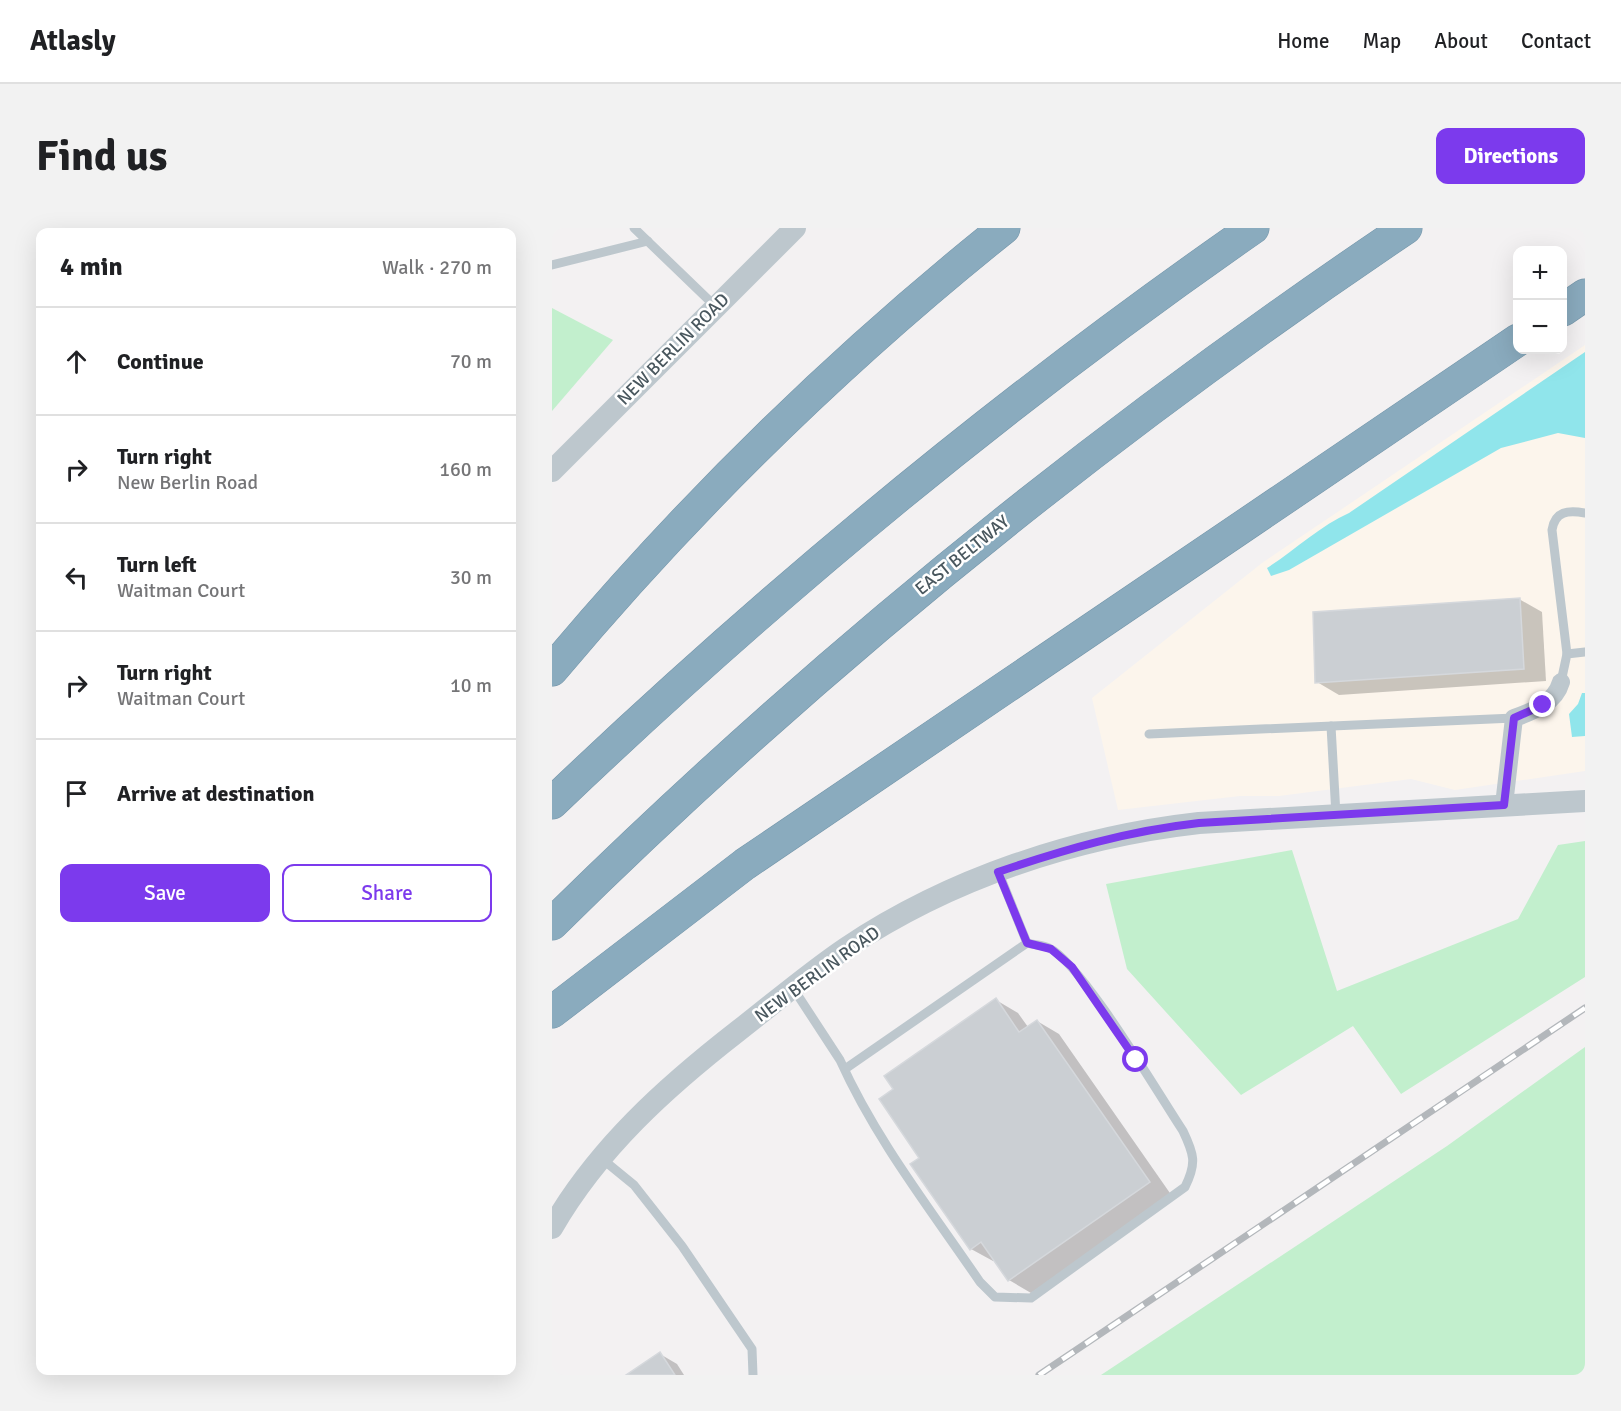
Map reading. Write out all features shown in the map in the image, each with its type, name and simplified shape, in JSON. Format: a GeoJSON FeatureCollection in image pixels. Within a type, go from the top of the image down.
{"type":"FeatureCollection","features":[{"type":"Feature","properties":{"kind":"highway"},"geometry":{"type":"LineString","coordinates":[[552,670],[674,534],[797,410],[916,302],[1004,228]]}},
{"type":"Feature","properties":{"kind":"highway"},"geometry":{"type":"LineString","coordinates":[[552,803],[692,672],[913,483],[1114,326],[1253,228]]}},
{"type":"Feature","properties":{"kind":"highway","name":"EAST BELTWAY"},"geometry":{"type":"LineString","coordinates":[[552,924],[743,743],[940,572],[1168,395],[1406,228]]}},
{"type":"Feature","properties":{"kind":"highway"},"geometry":{"type":"LineString","coordinates":[[1567,307],[1585,295]]}},
{"type":"Feature","properties":{"kind":"highway"},"geometry":{"type":"LineString","coordinates":[[552,1012],[745,864],[1513,343]]}},
{"type":"Feature","properties":{"kind":"street","name":"NEW BERLIN ROAD"},"geometry":{"type":"LineString","coordinates":[[552,471],[795,228]]}},
{"type":"Feature","properties":{"kind":"street"},"geometry":{"type":"LineString","coordinates":[[1504,805],[1514,718],[1530,712],[1557,696],[1561,682]]}},
{"type":"Feature","properties":{"kind":"street","name":"NEW BERLIN ROAD"},"geometry":{"type":"LineString","coordinates":[[552,1228],[565,1206],[601,1158],[648,1106],[793,988],[846,948],[912,909],[998,872],[1076,845],[1153,829],[1336,815],[1585,801]]}},
{"type":"Feature","properties":{"kind":"lane"},"geometry":{"type":"LineString","coordinates":[[634,228],[716,307]]}},
{"type":"Feature","properties":{"kind":"lane"},"geometry":{"type":"LineString","coordinates":[[552,265],[648,242]]}},
{"type":"Feature","properties":{"kind":"lane"},"geometry":{"type":"LineString","coordinates":[[1561,682],[1567,654],[1552,530],[1556,517],[1561,513],[1585,513]]}},
{"type":"Feature","properties":{"kind":"lane"},"geometry":{"type":"LineString","coordinates":[[1567,654],[1585,652]]}},
{"type":"Feature","properties":{"kind":"lane"},"geometry":{"type":"LineString","coordinates":[[1149,734],[1514,718]]}},
{"type":"Feature","properties":{"kind":"lane"},"geometry":{"type":"LineString","coordinates":[[1331,726],[1336,815]]}},
{"type":"Feature","properties":{"kind":"lane"},"geometry":{"type":"LineString","coordinates":[[998,872],[1027,943]]}},
{"type":"Feature","properties":{"kind":"lane"},"geometry":{"type":"LineString","coordinates":[[793,988],[844,1069],[865,1113],[987,1291],[995,1297],[1031,1298],[1185,1187],[1194,1170],[1192,1150],[1182,1131],[1090,990],[1072,967],[1051,949],[1027,943],[844,1069]]}},
{"type":"Feature","properties":{"kind":"lane"},"geometry":{"type":"LineString","coordinates":[[601,1158],[634,1185],[682,1246],[752,1349],[753,1375]]}},
{"type":"Feature","properties":{"kind":"shaded area"},"geometry":{"type":"Polygon","coordinates":[[[1585,345],[1585,771],[1455,790],[1411,779],[1279,796],[1240,796],[1118,810],[1092,698],[1262,563],[1585,345]]]}},
{"type":"Feature","properties":{"kind":"green space"},"geometry":{"type":"Polygon","coordinates":[[[552,308],[613,340],[552,411],[552,308]]]}},
{"type":"Feature","properties":{"kind":"green space"},"geometry":{"type":"Polygon","coordinates":[[[1585,841],[1585,977],[1401,1094],[1353,1026],[1241,1095],[1127,969],[1106,884],[1292,850],[1337,991],[1518,919],[1558,845],[1585,841]]]}},
{"type":"Feature","properties":{"kind":"green space"},"geometry":{"type":"Polygon","coordinates":[[[1585,1047],[1585,1375],[1101,1375],[1447,1146],[1585,1047]]]}},
{"type":"Feature","properties":{"kind":"water"},"geometry":{"type":"Polygon","coordinates":[[[1585,352],[1585,438],[1558,433],[1501,448],[1289,570],[1271,576],[1267,568],[1318,531],[1349,513],[1585,352]]]}},
{"type":"Feature","properties":{"kind":"water"},"geometry":{"type":"Polygon","coordinates":[[[1582,693],[1585,693],[1585,736],[1572,737],[1569,714],[1578,704],[1582,693]]]}},
{"type":"Feature","properties":{"kind":"building"},"geometry":{"type":"Polygon","coordinates":[[[1520,598],[1524,669],[1315,683],[1313,612],[1520,598]]]}},
{"type":"Feature","properties":{"kind":"building"},"geometry":{"type":"Polygon","coordinates":[[[996,998],[1019,1032],[1037,1020],[1150,1182],[1008,1281],[981,1242],[970,1250],[910,1164],[919,1158],[879,1099],[893,1089],[884,1076],[996,998]]]}},
{"type":"Feature","properties":{"kind":"building"},"geometry":{"type":"Polygon","coordinates":[[[660,1352],[675,1375],[626,1375],[660,1352]]]}},
{"type":"Feature","properties":{"kind":"railway"},"geometry":{"type":"LineString","coordinates":[[1039,1375],[1585,1008]]}},
{"type":"Feature","properties":{"kind":"route"},"geometry":{"type":"LineString","coordinates":[[1136,1060],[1072,967],[1051,949],[1027,943],[998,872],[1076,845],[1153,829],[1199,823],[1504,805],[1514,718],[1543,705]]}}]}
